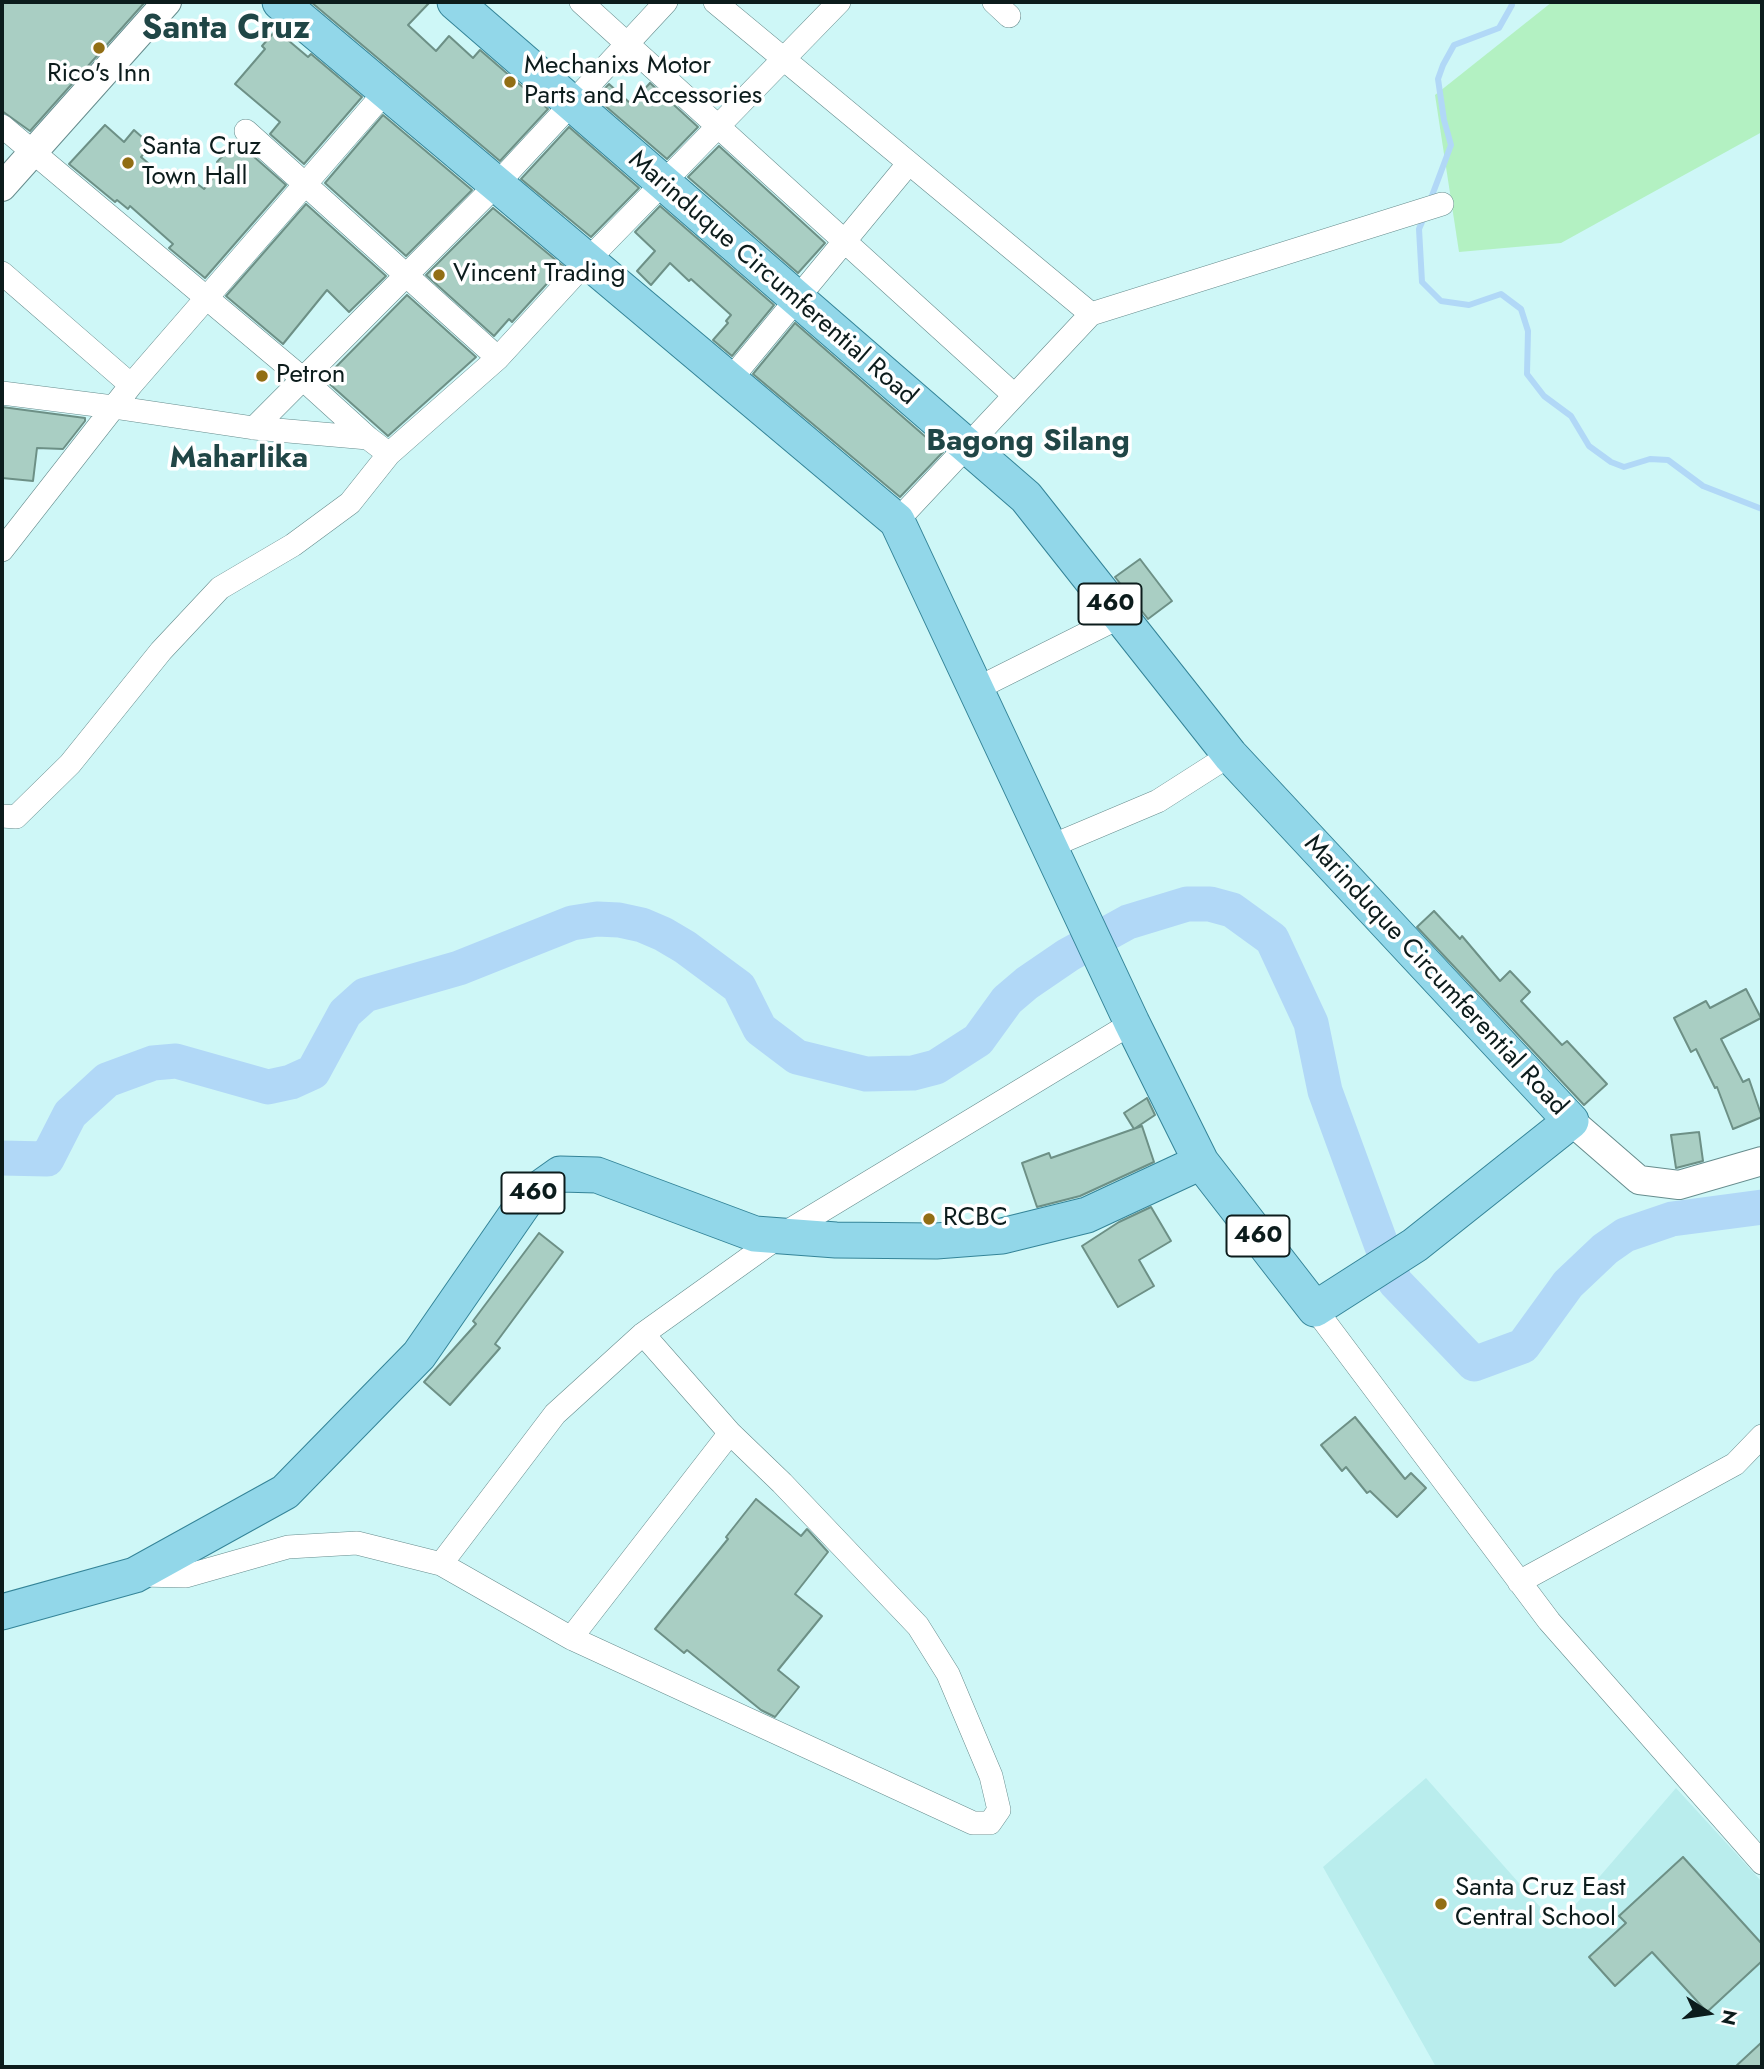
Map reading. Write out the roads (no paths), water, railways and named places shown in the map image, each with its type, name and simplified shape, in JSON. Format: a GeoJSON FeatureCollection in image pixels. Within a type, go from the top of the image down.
{"type":"FeatureCollection","features":[{"type":"Feature","properties":{"kind":"main road"},"geometry":{"type":"LineString","coordinates":[[280,2],[897,521],[1108,973],[1201,1162]]}},
{"type":"Feature","properties":{"kind":"main road","name":"Marinduque Circumferential Road"},"geometry":{"type":"LineString","coordinates":[[455,2],[965,447],[1026,497],[1230,755],[1571,1121],[1415,1245],[1315,1309]]}},
{"type":"Feature","properties":{"kind":"main road","name":"460"},"geometry":{"type":"LineString","coordinates":[[2,1612],[135,1575],[285,1492],[419,1355],[529,1196],[560,1174],[597,1175],[755,1234],[836,1240],[923,1241],[1002,1236],[1087,1215],[1201,1162],[1315,1309]]}},
{"type":"Feature","properties":{"kind":"street"},"geometry":{"type":"LineString","coordinates":[[2,187],[167,2]]}},
{"type":"Feature","properties":{"kind":"street"},"geometry":{"type":"LineString","coordinates":[[580,2],[1014,395]]}},
{"type":"Feature","properties":{"kind":"street"},"geometry":{"type":"LineString","coordinates":[[254,428],[497,184],[666,2]]}},
{"type":"Feature","properties":{"kind":"street"},"geometry":{"type":"LineString","coordinates":[[715,2],[1091,314]]}},
{"type":"Feature","properties":{"kind":"street"},"geometry":{"type":"LineString","coordinates":[[2,816],[16,817],[70,764],[161,651],[220,588],[293,545],[350,503],[389,454],[498,358],[588,260],[839,2]]}},
{"type":"Feature","properties":{"kind":"street"},"geometry":{"type":"LineString","coordinates":[[2,550],[131,385],[386,91]]}},
{"type":"Feature","properties":{"kind":"street"},"geometry":{"type":"LineString","coordinates":[[2,126],[389,454]]}},
{"type":"Feature","properties":{"kind":"street"},"geometry":{"type":"LineString","coordinates":[[246,131],[498,358]]}},
{"type":"Feature","properties":{"kind":"street"},"geometry":{"type":"LineString","coordinates":[[730,380],[909,163]]}},
{"type":"Feature","properties":{"kind":"street"},"geometry":{"type":"LineString","coordinates":[[897,521],[1091,314],[1442,204]]}},
{"type":"Feature","properties":{"kind":"street"},"geometry":{"type":"LineString","coordinates":[[2,273],[131,385]]}},
{"type":"Feature","properties":{"kind":"street"},"geometry":{"type":"LineString","coordinates":[[2,393],[254,428],[368,438]]}},
{"type":"Feature","properties":{"kind":"street"},"geometry":{"type":"LineString","coordinates":[[976,689],[1120,617]]}},
{"type":"Feature","properties":{"kind":"street"},"geometry":{"type":"LineString","coordinates":[[1049,848],[1158,800],[1230,755]]}},
{"type":"Feature","properties":{"kind":"street"},"geometry":{"type":"LineString","coordinates":[[441,1564],[555,1414],[643,1334],[780,1236],[1132,1023]]}},
{"type":"Feature","properties":{"kind":"street"},"geometry":{"type":"LineString","coordinates":[[1571,1121],[1639,1180],[1679,1185],[1762,1161]]}},
{"type":"Feature","properties":{"kind":"street"},"geometry":{"type":"LineString","coordinates":[[1315,1309],[1549,1621],[1762,1863]]}},
{"type":"Feature","properties":{"kind":"street"},"geometry":{"type":"LineString","coordinates":[[135,1575],[186,1576],[288,1546],[357,1543],[441,1564],[571,1638],[973,1824],[990,1823],[999,1810],[991,1776],[947,1674],[918,1626],[782,1483],[730,1433],[643,1334]]}},
{"type":"Feature","properties":{"kind":"street"},"geometry":{"type":"LineString","coordinates":[[571,1638],[730,1433]]}},
{"type":"Feature","properties":{"kind":"street"},"geometry":{"type":"LineString","coordinates":[[1519,1582],[1735,1464],[1762,1436]]}},
{"type":"Feature","properties":{"kind":"waterway"},"geometry":{"type":"LineString","coordinates":[[1430,201],[1451,145],[1438,79],[1443,65],[1454,45],[1499,28],[1512,5],[1511,2]]}},
{"type":"Feature","properties":{"kind":"waterway"},"geometry":{"type":"LineString","coordinates":[[1425,215],[1419,229],[1422,282],[1441,301],[1469,305],[1501,294],[1521,309],[1528,331],[1527,374],[1544,396],[1571,416],[1589,446],[1611,462],[1624,467],[1650,459],[1668,460],[1703,486],[1762,509]]}},
{"type":"Feature","properties":{"kind":"waterway"},"geometry":{"type":"LineString","coordinates":[[2,1158],[47,1159],[70,1114],[107,1080],[153,1063],[176,1061],[268,1087],[291,1082],[313,1072],[345,1013],[365,995],[459,968],[572,923],[597,919],[619,920],[642,925],[685,947],[739,987],[760,1029],[797,1057],[866,1074],[913,1073],[936,1067],[978,1040],[1007,1000],[1068,955],[1128,922],[1187,904],[1210,904],[1232,910],[1272,939],[1311,1023],[1325,1091],[1395,1282],[1474,1364],[1523,1346],[1568,1284],[1605,1249],[1625,1235],[1672,1219],[1762,1207]]}},
{"type":"Feature","properties":{"kind":"place","name":"Rico's Inn"},"geometry":{"type":"Point","coordinates":[99,48]}},
{"type":"Feature","properties":{"kind":"place","name":"Mechanixs Motor Parts and Accessories"},"geometry":{"type":"Point","coordinates":[510,82]}},
{"type":"Feature","properties":{"kind":"place","name":"Santa Cruz Town Hall"},"geometry":{"type":"Point","coordinates":[128,163]}},
{"type":"Feature","properties":{"kind":"place","name":"Vincent Trading"},"geometry":{"type":"Point","coordinates":[439,275]}},
{"type":"Feature","properties":{"kind":"place","name":"Petron"},"geometry":{"type":"Point","coordinates":[262,376]}},
{"type":"Feature","properties":{"kind":"place","name":"RCBC"},"geometry":{"type":"Point","coordinates":[929,1219]}},
{"type":"Feature","properties":{"kind":"place","name":"Santa Cruz East Central School"},"geometry":{"type":"Point","coordinates":[1441,1904]}},
{"type":"Feature","properties":{"kind":"district","name":"Santa Cruz"},"geometry":{"type":"Point","coordinates":[226,30]}},
{"type":"Feature","properties":{"kind":"district","name":"Bagong Silang"},"geometry":{"type":"Point","coordinates":[1028,443]}},
{"type":"Feature","properties":{"kind":"district","name":"Maharlika"},"geometry":{"type":"Point","coordinates":[239,460]}}]}
